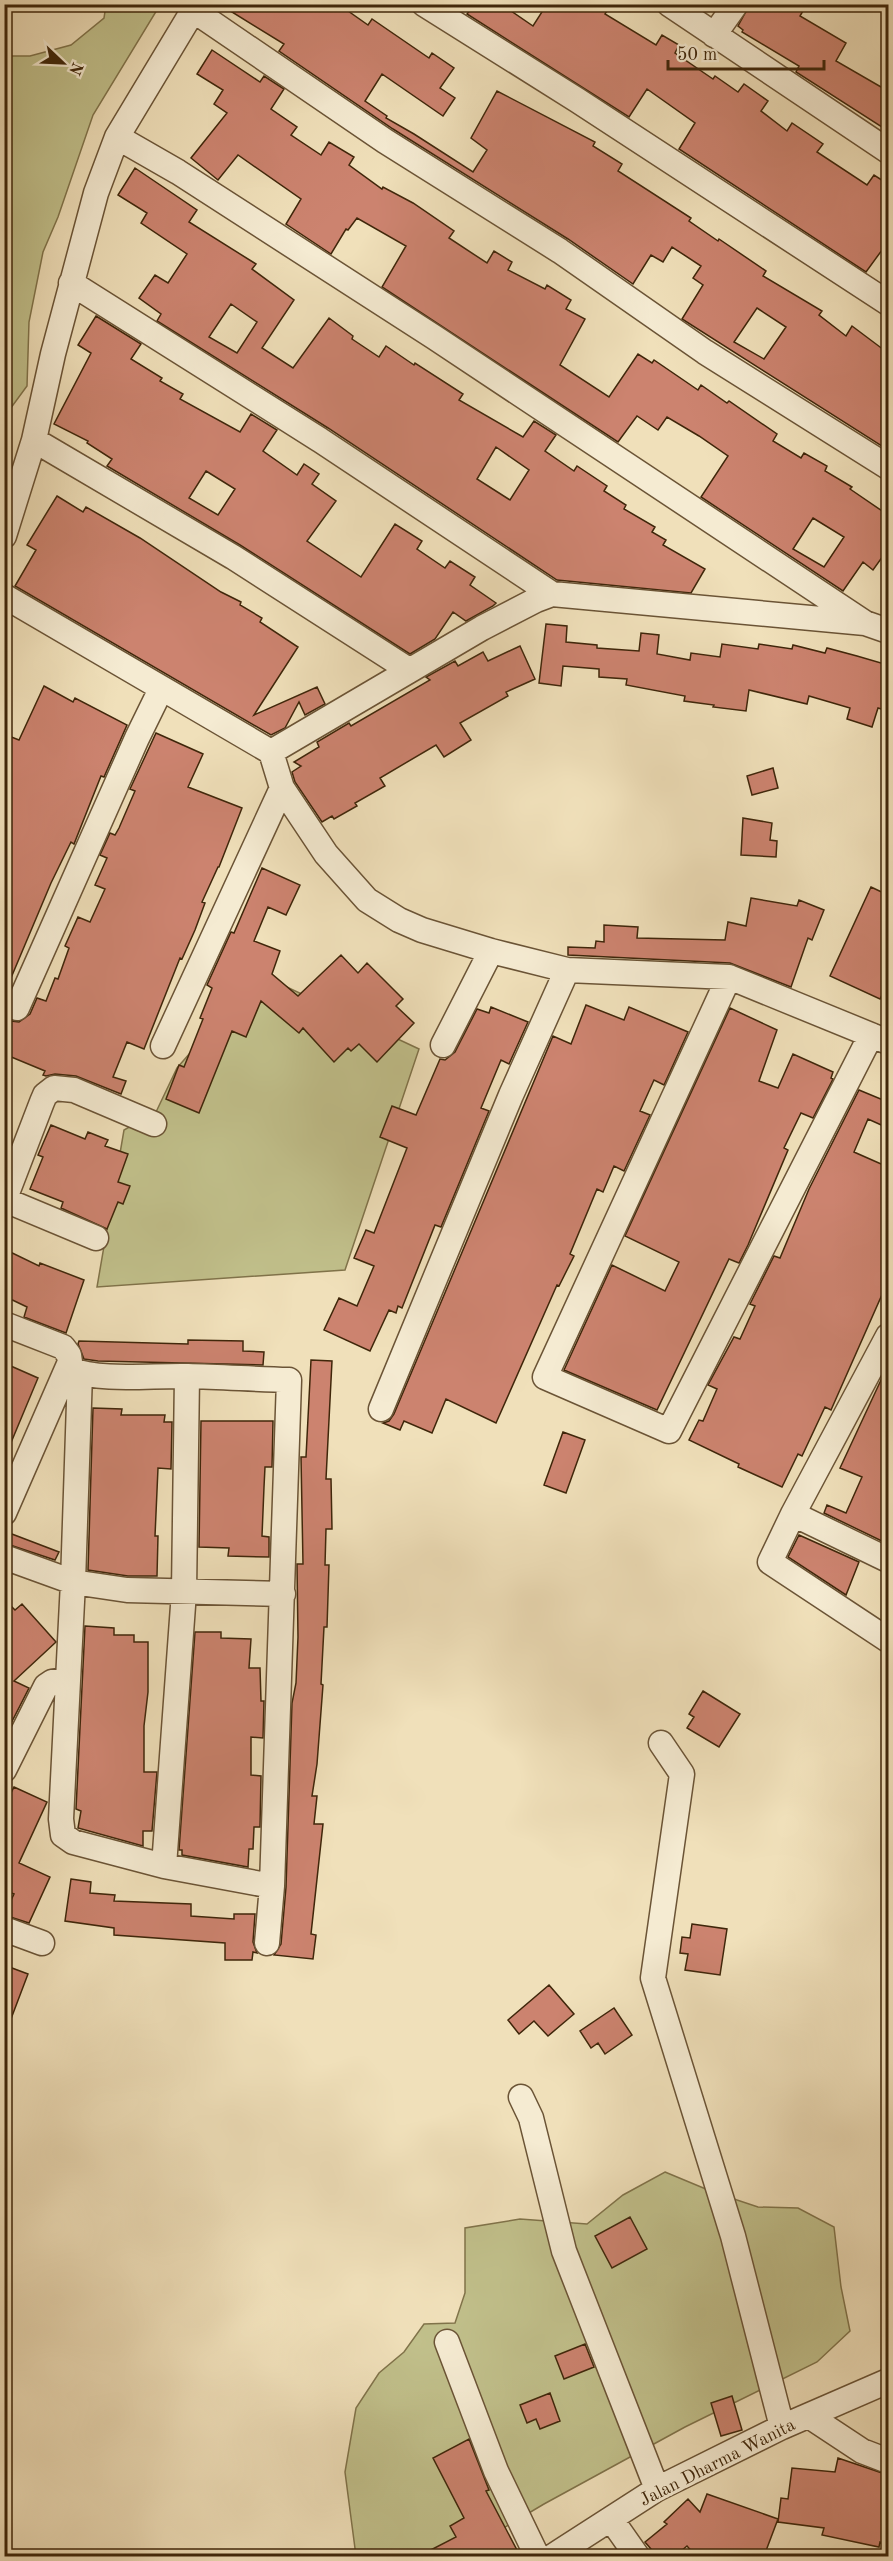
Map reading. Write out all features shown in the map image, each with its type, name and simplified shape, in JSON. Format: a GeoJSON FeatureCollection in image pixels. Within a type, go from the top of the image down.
{"type":"FeatureCollection","features":[{"type":"Feature","properties":{"kind":"street"},"geometry":{"type":"LineString","coordinates":[[424,4],[888,303]]}},
{"type":"Feature","properties":{"kind":"street"},"geometry":{"type":"LineString","coordinates":[[669,4],[888,151]]}},
{"type":"Feature","properties":{"kind":"street"},"geometry":{"type":"LineString","coordinates":[[714,35],[736,4]]}},
{"type":"Feature","properties":{"kind":"street"},"geometry":{"type":"LineString","coordinates":[[4,536],[34,440],[71,283],[96,193],[117,137],[195,7],[385,141],[560,251],[705,352],[888,467]]}},
{"type":"Feature","properties":{"kind":"street"},"geometry":{"type":"LineString","coordinates":[[117,137],[178,172],[881,625]]}},
{"type":"Feature","properties":{"kind":"street"},"geometry":{"type":"LineString","coordinates":[[71,283],[320,440],[552,594],[881,625]]}},
{"type":"Feature","properties":{"kind":"street"},"geometry":{"type":"LineString","coordinates":[[34,440],[233,558],[409,670]]}},
{"type":"Feature","properties":{"kind":"street"},"geometry":{"type":"LineString","coordinates":[[271,752],[511,612],[552,594]]}},
{"type":"Feature","properties":{"kind":"street"},"geometry":{"type":"LineString","coordinates":[[4,596],[271,752],[282,788],[326,854],[368,900],[399,920],[422,930],[491,951],[567,970],[729,977],[880,1039],[669,1431],[545,1377],[729,977]]}},
{"type":"Feature","properties":{"kind":"street"},"geometry":{"type":"LineString","coordinates":[[17,1008],[161,689]]}},
{"type":"Feature","properties":{"kind":"street"},"geometry":{"type":"LineString","coordinates":[[163,1046],[282,788]]}},
{"type":"Feature","properties":{"kind":"street"},"geometry":{"type":"LineString","coordinates":[[443,1045],[491,951]]}},
{"type":"Feature","properties":{"kind":"street"},"geometry":{"type":"LineString","coordinates":[[381,1409],[511,1095],[567,970]]}},
{"type":"Feature","properties":{"kind":"street"},"geometry":{"type":"LineString","coordinates":[[96,1238],[4,1201],[42,1102],[54,1089],[74,1090],[154,1124]]}},
{"type":"Feature","properties":{"kind":"street"},"geometry":{"type":"LineString","coordinates":[[4,1324],[65,1348],[74,1371],[73,1582],[61,1819],[63,1835],[73,1842],[164,1866],[272,1886]]}},
{"type":"Feature","properties":{"kind":"street"},"geometry":{"type":"LineString","coordinates":[[888,1336],[793,1514],[771,1562],[888,1640]]}},
{"type":"Feature","properties":{"kind":"street"},"geometry":{"type":"LineString","coordinates":[[74,1371],[290,1380],[272,1886],[267,1943]]}},
{"type":"Feature","properties":{"kind":"street"},"geometry":{"type":"LineString","coordinates":[[4,1513],[18,1478],[74,1371]]}},
{"type":"Feature","properties":{"kind":"street"},"geometry":{"type":"LineString","coordinates":[[164,1866],[184,1592],[187,1376]]}},
{"type":"Feature","properties":{"kind":"street"},"geometry":{"type":"LineString","coordinates":[[793,1514],[888,1560]]}},
{"type":"Feature","properties":{"kind":"street"},"geometry":{"type":"LineString","coordinates":[[4,1557],[73,1582],[128,1590],[283,1594]]}},
{"type":"Feature","properties":{"kind":"street"},"geometry":{"type":"LineString","coordinates":[[4,1770],[46,1686],[52,1682],[68,1680]]}},
{"type":"Feature","properties":{"kind":"street"},"geometry":{"type":"LineString","coordinates":[[661,1743],[682,1774],[653,1978],[733,2236],[782,2427]]}},
{"type":"Feature","properties":{"kind":"street"},"geometry":{"type":"LineString","coordinates":[[4,1929],[42,1943]]}},
{"type":"Feature","properties":{"kind":"street"},"geometry":{"type":"LineString","coordinates":[[521,2097],[531,2118],[564,2251],[657,2489]]}},
{"type":"Feature","properties":{"kind":"street"},"geometry":{"type":"LineString","coordinates":[[447,2342],[496,2471],[537,2556]]}},
{"type":"Feature","properties":{"kind":"street","name":"Jalan Dharma Wanita"},"geometry":{"type":"LineString","coordinates":[[553,2556],[657,2489],[782,2427],[888,2381]]}},
{"type":"Feature","properties":{"kind":"street"},"geometry":{"type":"LineString","coordinates":[[808,2416],[862,2451],[888,2461]]}},
{"type":"Feature","properties":{"kind":"street"},"geometry":{"type":"LineString","coordinates":[[611,2518],[637,2556]]}},
{"type":"Feature","properties":{"kind":"shaded area"},"geometry":{"type":"Polygon","coordinates":[[[106,5],[160,5],[93,115],[58,217],[43,252],[29,322],[27,386],[5,416],[5,56],[30,56],[71,45],[104,18],[106,5]]]}},
{"type":"Feature","properties":{"kind":"shaded area"},"geometry":{"type":"Polygon","coordinates":[[[259,974],[419,1049],[345,1270],[97,1287],[124,1130],[156,1112],[177,1068],[259,974]]]}},
{"type":"Feature","properties":{"kind":"shaded area"},"geometry":{"type":"Polygon","coordinates":[[[665,2172],[713,2192],[758,2207],[798,2208],[834,2227],[841,2287],[850,2331],[817,2362],[685,2427],[544,2504],[480,2542],[467,2556],[356,2556],[345,2472],[356,2408],[379,2373],[404,2352],[424,2324],[455,2323],[465,2293],[465,2228],[520,2219],[587,2224],[623,2195],[665,2172]]]}},
{"type":"Feature","properties":{"kind":"building"},"geometry":{"type":"Polygon","coordinates":[[[219,4],[338,4],[368,25],[372,19],[429,58],[432,53],[454,68],[440,88],[455,98],[443,116],[382,74],[365,101],[387,116],[386,118],[473,172],[487,150],[471,138],[497,91],[595,142],[593,146],[622,164],[618,171],[691,218],[689,221],[718,241],[719,239],[766,271],[763,276],[822,311],[819,315],[846,336],[852,326],[888,353],[888,450],[682,319],[703,285],[693,278],[701,266],[672,247],[663,262],[651,255],[633,284],[568,239],[393,129],[279,51],[284,44],[219,4]],[[757,308],[734,342],[764,359],[786,327],[757,308]]]}},
{"type":"Feature","properties":{"kind":"building"},"geometry":{"type":"Polygon","coordinates":[[[475,4],[501,4],[533,26],[547,4],[611,4],[605,14],[656,45],[662,35],[679,45],[675,53],[713,79],[715,76],[738,92],[744,84],[768,101],[761,111],[787,131],[792,123],[823,144],[817,152],[867,185],[874,175],[888,184],[888,255],[882,250],[866,272],[679,149],[695,123],[647,89],[629,117],[467,14],[475,4]]]}},
{"type":"Feature","properties":{"kind":"building"},"geometry":{"type":"Polygon","coordinates":[[[750,4],[807,4],[800,16],[846,43],[836,61],[888,91],[888,131],[796,72],[799,66],[742,32],[743,30],[738,26],[750,4]]]}},
{"type":"Feature","properties":{"kind":"building"},"geometry":{"type":"Polygon","coordinates":[[[212,50],[260,82],[264,76],[284,89],[271,109],[297,127],[291,135],[321,155],[329,142],[354,157],[349,165],[382,189],[383,187],[413,203],[454,231],[449,238],[487,263],[494,251],[512,262],[508,270],[545,289],[547,285],[571,300],[566,309],[585,319],[560,365],[609,397],[638,354],[652,363],[654,360],[698,390],[701,385],[777,434],[773,441],[801,458],[804,453],[827,466],[825,471],[852,487],[850,489],[888,515],[888,549],[873,570],[863,562],[843,591],[701,497],[728,456],[699,436],[667,417],[658,430],[637,416],[618,442],[382,287],[406,246],[357,218],[348,230],[346,229],[331,254],[286,224],[301,199],[238,155],[218,180],[191,158],[227,113],[214,104],[223,90],[197,74],[212,50]],[[813,518],[793,549],[824,567],[844,537],[813,518]]]}},
{"type":"Feature","properties":{"kind":"building"},"geometry":{"type":"Polygon","coordinates":[[[135,168],[197,210],[189,222],[256,264],[252,269],[294,300],[262,348],[293,368],[329,318],[353,336],[352,339],[379,357],[386,346],[463,394],[459,400],[523,437],[534,421],[556,435],[545,451],[574,471],[577,466],[607,486],[604,491],[626,505],[624,509],[655,527],[652,532],[666,540],[663,545],[705,569],[691,593],[557,580],[328,428],[157,321],[161,314],[139,298],[155,275],[168,283],[187,254],[141,223],[147,213],[118,195],[135,168]],[[231,304],[209,337],[237,353],[257,322],[231,304]],[[496,447],[477,479],[510,500],[529,470],[496,447]]]}},
{"type":"Feature","properties":{"kind":"building"},"geometry":{"type":"Polygon","coordinates":[[[96,316],[141,344],[131,359],[162,378],[160,381],[183,394],[180,399],[240,432],[251,414],[277,430],[263,451],[297,475],[304,464],[319,474],[312,484],[336,501],[307,541],[361,577],[395,524],[422,541],[417,549],[445,568],[450,561],[475,577],[470,585],[496,603],[466,621],[453,612],[435,639],[410,654],[240,545],[107,466],[112,459],[87,443],[88,441],[54,424],[91,353],[78,345],[96,316]],[[206,471],[189,498],[218,515],[235,489],[206,471]]]}},
{"type":"Feature","properties":{"kind":"building"},"geometry":{"type":"Polygon","coordinates":[[[57,496],[83,512],[86,507],[140,538],[221,592],[241,602],[240,605],[262,618],[260,622],[298,647],[254,715],[317,687],[325,704],[305,715],[299,702],[285,728],[271,735],[15,586],[36,550],[27,545],[57,496]]]}},
{"type":"Feature","properties":{"kind":"building"},"geometry":{"type":"Polygon","coordinates":[[[546,624],[567,626],[566,642],[597,645],[597,648],[639,651],[641,633],[659,635],[657,654],[690,660],[691,653],[720,657],[722,644],[758,649],[759,644],[792,649],[793,645],[825,653],[827,648],[888,665],[888,711],[878,708],[872,727],[847,719],[850,708],[809,696],[807,704],[749,690],[746,711],[713,707],[714,705],[684,701],[685,696],[626,685],[627,679],[599,677],[599,669],[563,666],[561,686],[539,683],[546,624]]]}},
{"type":"Feature","properties":{"kind":"building"},"geometry":{"type":"Polygon","coordinates":[[[520,646],[535,679],[506,692],[508,696],[460,723],[471,740],[444,757],[436,745],[380,778],[385,786],[355,803],[357,806],[334,819],[332,816],[322,822],[295,782],[292,772],[301,766],[294,762],[319,747],[317,742],[349,723],[351,726],[430,680],[426,677],[455,661],[458,666],[483,652],[488,661],[520,646]]]}},
{"type":"Feature","properties":{"kind":"building"},"geometry":{"type":"Polygon","coordinates":[[[44,686],[73,702],[75,698],[127,725],[104,777],[101,776],[74,844],[71,842],[51,883],[8,985],[11,987],[4,1001],[4,734],[19,740],[44,686]]]}},
{"type":"Feature","properties":{"kind":"building"},"geometry":{"type":"Polygon","coordinates":[[[156,733],[203,754],[188,787],[242,808],[219,867],[202,902],[205,903],[195,930],[182,959],[180,958],[144,1049],[127,1042],[113,1077],[126,1081],[121,1094],[76,1076],[43,1075],[45,1071],[4,1054],[4,1014],[11,1021],[19,1022],[30,1014],[37,998],[46,1001],[55,978],[58,979],[69,948],[65,946],[78,917],[90,922],[105,889],[95,885],[107,858],[100,855],[110,833],[115,835],[119,828],[135,791],[130,789],[156,733]]]}},
{"type":"Feature","properties":{"kind":"building"},"geometry":{"type":"Polygon","coordinates":[[[773,768],[778,788],[752,795],[747,776],[773,768]]]}},
{"type":"Feature","properties":{"kind":"building"},"geometry":{"type":"Polygon","coordinates":[[[743,818],[772,823],[770,840],[777,841],[776,857],[741,855],[743,818]]]}},
{"type":"Feature","properties":{"kind":"building"},"geometry":{"type":"Polygon","coordinates":[[[262,868],[300,885],[286,915],[268,907],[254,941],[280,951],[272,974],[298,996],[341,955],[358,973],[367,963],[403,999],[396,1006],[414,1023],[377,1062],[359,1044],[351,1051],[348,1048],[334,1062],[303,1028],[299,1033],[261,1001],[246,1037],[232,1031],[199,1113],[166,1099],[179,1065],[184,1067],[203,1019],[200,1018],[212,988],[207,985],[231,932],[234,933],[262,868]]]}},
{"type":"Feature","properties":{"kind":"building"},"geometry":{"type":"Polygon","coordinates":[[[871,887],[888,895],[888,982],[880,999],[830,976],[871,887]]]}},
{"type":"Feature","properties":{"kind":"building"},"geometry":{"type":"Polygon","coordinates":[[[751,898],[797,906],[799,900],[824,910],[812,940],[808,938],[791,987],[730,963],[568,955],[568,947],[595,948],[596,941],[604,942],[604,925],[638,927],[637,938],[725,940],[728,922],[746,926],[751,898]]]}},
{"type":"Feature","properties":{"kind":"building"},"geometry":{"type":"Polygon","coordinates":[[[586,1005],[624,1020],[629,1007],[688,1032],[664,1085],[654,1080],[640,1111],[650,1115],[624,1171],[614,1166],[603,1192],[597,1189],[570,1254],[574,1256],[559,1286],[557,1285],[496,1423],[446,1399],[432,1433],[404,1421],[400,1430],[383,1423],[389,1421],[394,1414],[553,1036],[571,1044],[586,1005]]]}},
{"type":"Feature","properties":{"kind":"building"},"geometry":{"type":"Polygon","coordinates":[[[491,1007],[528,1022],[509,1064],[501,1060],[481,1108],[489,1111],[441,1227],[435,1225],[402,1308],[398,1306],[396,1313],[389,1310],[370,1351],[324,1330],[339,1298],[357,1306],[374,1266],[354,1258],[366,1230],[374,1233],[407,1148],[380,1137],[392,1106],[416,1115],[440,1059],[445,1060],[455,1052],[477,1009],[489,1013],[491,1007]]]}},
{"type":"Feature","properties":{"kind":"building"},"geometry":{"type":"Polygon","coordinates":[[[730,1008],[777,1030],[759,1081],[778,1088],[793,1054],[833,1072],[831,1078],[833,1079],[813,1118],[801,1113],[784,1148],[788,1150],[748,1245],[739,1263],[729,1259],[657,1410],[564,1370],[612,1265],[665,1291],[679,1262],[625,1236],[730,1008]]]}},
{"type":"Feature","properties":{"kind":"building"},"geometry":{"type":"Polygon","coordinates":[[[859,1090],[888,1102],[888,1128],[868,1119],[854,1152],[888,1167],[888,1281],[831,1410],[825,1407],[802,1456],[798,1454],[782,1487],[738,1467],[739,1464],[689,1440],[699,1420],[703,1421],[717,1389],[708,1385],[734,1337],[740,1339],[755,1306],[750,1304],[774,1256],[780,1258],[809,1189],[859,1090]]]}},
{"type":"Feature","properties":{"kind":"building"},"geometry":{"type":"Polygon","coordinates":[[[51,1125],[85,1139],[88,1132],[108,1140],[105,1146],[128,1154],[118,1182],[130,1186],[123,1204],[118,1202],[107,1229],[61,1208],[63,1202],[30,1189],[43,1157],[38,1155],[51,1125]]]}},
{"type":"Feature","properties":{"kind":"building"},"geometry":{"type":"Polygon","coordinates":[[[4,1249],[39,1266],[40,1263],[84,1280],[66,1333],[24,1317],[27,1307],[4,1296],[4,1249]]]}},
{"type":"Feature","properties":{"kind":"building"},"geometry":{"type":"Polygon","coordinates":[[[188,1340],[243,1341],[243,1351],[264,1352],[263,1365],[98,1361],[84,1359],[78,1344],[79,1341],[188,1344],[188,1340]]]}},
{"type":"Feature","properties":{"kind":"building"},"geometry":{"type":"Polygon","coordinates":[[[311,1360],[332,1361],[326,1479],[331,1479],[332,1529],[326,1529],[325,1565],[329,1565],[327,1627],[324,1627],[321,1684],[323,1685],[317,1764],[312,1796],[317,1796],[314,1824],[323,1824],[311,1934],[316,1935],[313,1959],[274,1955],[281,1944],[286,1887],[292,1703],[296,1683],[298,1637],[297,1564],[303,1564],[301,1457],[306,1457],[311,1360]]]}},
{"type":"Feature","properties":{"kind":"building"},"geometry":{"type":"Polygon","coordinates":[[[4,1363],[38,1378],[5,1457],[4,1457],[4,1363]]]}},
{"type":"Feature","properties":{"kind":"building"},"geometry":{"type":"Polygon","coordinates":[[[888,1365],[888,1544],[824,1513],[827,1505],[846,1513],[862,1477],[840,1468],[888,1365]]]}},
{"type":"Feature","properties":{"kind":"building"},"geometry":{"type":"Polygon","coordinates":[[[93,1408],[122,1409],[121,1415],[165,1415],[164,1422],[172,1422],[171,1469],[158,1468],[155,1536],[158,1536],[157,1576],[128,1576],[88,1570],[93,1408]]]}},
{"type":"Feature","properties":{"kind":"building"},"geometry":{"type":"Polygon","coordinates":[[[201,1421],[273,1421],[272,1467],[265,1467],[262,1536],[269,1537],[269,1557],[228,1556],[229,1548],[199,1547],[201,1421]]]}},
{"type":"Feature","properties":{"kind":"building"},"geometry":{"type":"Polygon","coordinates":[[[563,1432],[585,1440],[566,1493],[544,1485],[563,1432]]]}},
{"type":"Feature","properties":{"kind":"building"},"geometry":{"type":"Polygon","coordinates":[[[4,1531],[59,1552],[55,1560],[4,1543],[4,1531]]]}},
{"type":"Feature","properties":{"kind":"building"},"geometry":{"type":"Polygon","coordinates":[[[799,1535],[859,1562],[846,1595],[788,1557],[799,1535]]]}},
{"type":"Feature","properties":{"kind":"building"},"geometry":{"type":"Polygon","coordinates":[[[4,1599],[15,1610],[22,1604],[56,1642],[14,1681],[29,1688],[4,1737],[4,1599]]]}},
{"type":"Feature","properties":{"kind":"building"},"geometry":{"type":"Polygon","coordinates":[[[85,1626],[114,1628],[114,1635],[134,1635],[134,1642],[148,1642],[144,1772],[157,1772],[152,1831],[143,1831],[143,1846],[78,1828],[81,1811],[76,1809],[85,1626]]]}},
{"type":"Feature","properties":{"kind":"building"},"geometry":{"type":"Polygon","coordinates":[[[195,1632],[221,1632],[221,1638],[251,1639],[249,1668],[260,1668],[261,1701],[264,1701],[263,1738],[251,1737],[251,1775],[261,1776],[260,1827],[254,1827],[253,1849],[249,1849],[248,1867],[182,1855],[182,1850],[179,1850],[195,1632]]]}},
{"type":"Feature","properties":{"kind":"building"},"geometry":{"type":"Polygon","coordinates":[[[703,1691],[740,1714],[719,1747],[687,1728],[694,1717],[689,1714],[703,1691]]]}},
{"type":"Feature","properties":{"kind":"building"},"geometry":{"type":"Polygon","coordinates":[[[14,1787],[47,1802],[19,1863],[50,1877],[29,1923],[4,1915],[14,1894],[6,1891],[4,1895],[4,1807],[14,1787]]]}},
{"type":"Feature","properties":{"kind":"building"},"geometry":{"type":"Polygon","coordinates":[[[71,1879],[91,1882],[90,1893],[115,1895],[114,1901],[191,1904],[191,1916],[234,1919],[234,1914],[255,1914],[253,1942],[257,1953],[253,1952],[252,1960],[225,1960],[225,1943],[114,1935],[114,1928],[65,1921],[71,1879]]]}},
{"type":"Feature","properties":{"kind":"building"},"geometry":{"type":"Polygon","coordinates":[[[692,1924],[727,1929],[720,1975],[685,1970],[688,1954],[680,1953],[682,1937],[690,1938],[692,1924]]]}},
{"type":"Feature","properties":{"kind":"building"},"geometry":{"type":"Polygon","coordinates":[[[4,1965],[28,1974],[6,2032],[4,2032],[4,1965]]]}},
{"type":"Feature","properties":{"kind":"building"},"geometry":{"type":"Polygon","coordinates":[[[549,1985],[574,2014],[548,2036],[534,2021],[519,2034],[508,2020],[549,1985]]]}},
{"type":"Feature","properties":{"kind":"building"},"geometry":{"type":"Polygon","coordinates":[[[614,2008],[632,2035],[605,2054],[598,2043],[591,2048],[580,2031],[614,2008]]]}},
{"type":"Feature","properties":{"kind":"building"},"geometry":{"type":"Polygon","coordinates":[[[630,2217],[647,2249],[612,2268],[595,2236],[630,2217]]]}},
{"type":"Feature","properties":{"kind":"building"},"geometry":{"type":"Polygon","coordinates":[[[585,2344],[594,2367],[564,2379],[555,2356],[585,2344]]]}},
{"type":"Feature","properties":{"kind":"building"},"geometry":{"type":"Polygon","coordinates":[[[550,2393],[560,2421],[540,2429],[536,2419],[527,2423],[520,2405],[550,2393]]]}},
{"type":"Feature","properties":{"kind":"building"},"geometry":{"type":"Polygon","coordinates":[[[732,2396],[742,2430],[721,2436],[711,2403],[732,2396]]]}},
{"type":"Feature","properties":{"kind":"building"},"geometry":{"type":"Polygon","coordinates":[[[469,2439],[489,2490],[486,2491],[518,2552],[509,2556],[419,2556],[456,2537],[450,2526],[464,2518],[433,2458],[469,2439]]]}},
{"type":"Feature","properties":{"kind":"building"},"geometry":{"type":"Polygon","coordinates":[[[838,2458],[888,2475],[888,2545],[880,2542],[879,2547],[822,2535],[824,2528],[778,2522],[781,2498],[788,2499],[792,2468],[835,2472],[838,2458]]]}},
{"type":"Feature","properties":{"kind":"building"},"geometry":{"type":"Polygon","coordinates":[[[707,2494],[778,2519],[764,2556],[696,2556],[687,2546],[675,2556],[657,2556],[645,2542],[667,2524],[664,2522],[688,2499],[700,2512],[707,2494]]]}}]}
